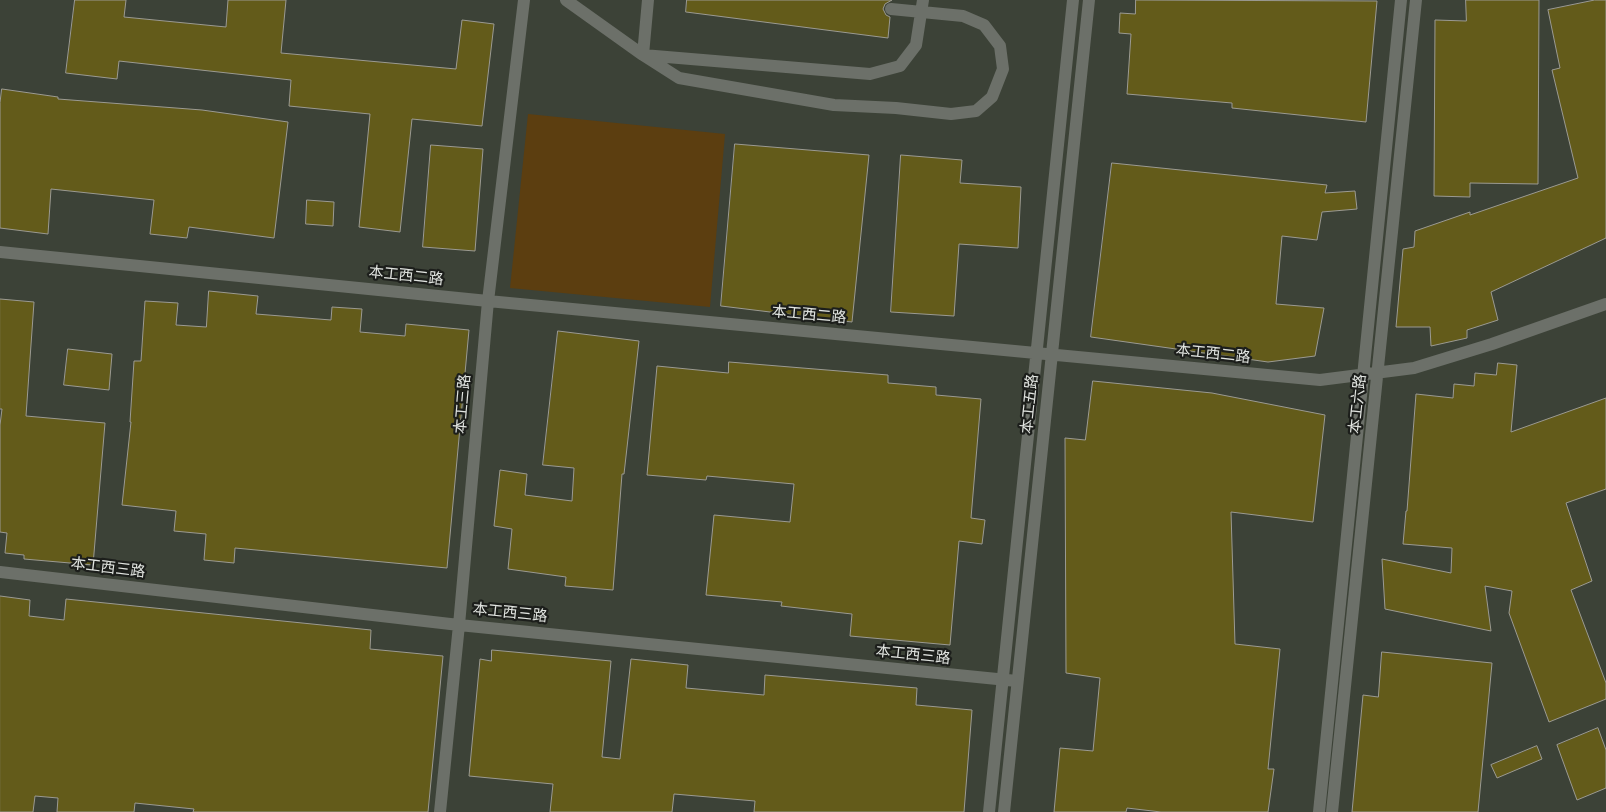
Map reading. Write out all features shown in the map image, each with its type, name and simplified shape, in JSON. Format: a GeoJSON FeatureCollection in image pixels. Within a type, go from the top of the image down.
{"type":"FeatureCollection","features":[{"type":"Feature","properties":{"kind":"street","name":"本工三路"},"geometry":{"type":"LineString","coordinates":[[440,812],[488,301],[524,0]]}},
{"type":"Feature","properties":{"kind":"street"},"geometry":{"type":"LineString","coordinates":[[566,0],[643,55],[679,78],[834,105],[896,108],[951,114],[976,112],[992,97],[1004,69],[1000,46],[984,25],[963,16],[891,9]]}},
{"type":"Feature","properties":{"kind":"street"},"geometry":{"type":"LineString","coordinates":[[643,55],[648,0]]}},
{"type":"Feature","properties":{"kind":"street"},"geometry":{"type":"LineString","coordinates":[[643,55],[870,74],[900,66],[916,45],[923,0]]}},
{"type":"Feature","properties":{"kind":"street","name":"本工五路"},"geometry":{"type":"LineString","coordinates":[[988,812],[1073,0]]}},
{"type":"Feature","properties":{"kind":"street","name":"本工五路"},"geometry":{"type":"LineString","coordinates":[[1004,812],[1089,0]]}},
{"type":"Feature","properties":{"kind":"street","name":"本工六路"},"geometry":{"type":"LineString","coordinates":[[1318,812],[1401,0]]}},
{"type":"Feature","properties":{"kind":"street","name":"本工六路"},"geometry":{"type":"LineString","coordinates":[[1332,812],[1416,0]]}},
{"type":"Feature","properties":{"kind":"street","name":"本工西二路"},"geometry":{"type":"LineString","coordinates":[[0,252],[488,301],[1320,380],[1414,368],[1492,344],[1606,304]]}},
{"type":"Feature","properties":{"kind":"street","name":"本工西三路"},"geometry":{"type":"LineString","coordinates":[[0,572],[459,625],[1017,682]]}},
{"type":"Feature","properties":{"kind":"shaded area"},"geometry":{"type":"Polygon","coordinates":[[[0,0],[1606,0],[1606,812],[0,812],[0,0]]]}},
{"type":"Feature","properties":{"kind":"shaded area"},"geometry":{"type":"Polygon","coordinates":[[[528,114],[725,134],[710,307],[510,288],[528,114]]]}},
{"type":"Feature","properties":{"kind":"building"},"geometry":{"type":"Polygon","coordinates":[[[75,0],[126,0],[124,17],[226,27],[228,0],[286,0],[281,53],[456,69],[462,20],[494,24],[482,126],[412,119],[400,232],[359,227],[370,114],[289,106],[291,80],[119,61],[117,79],[66,73],[75,0]]]}},
{"type":"Feature","properties":{"kind":"building"},"geometry":{"type":"Polygon","coordinates":[[[687,0],[892,0],[885,4],[883,9],[886,15],[890,17],[888,38],[686,12],[687,0]]]}},
{"type":"Feature","properties":{"kind":"building"},"geometry":{"type":"Polygon","coordinates":[[[1136,0],[1377,1],[1366,122],[1232,108],[1232,103],[1127,94],[1131,34],[1119,33],[1120,13],[1135,14],[1136,0]]]}},
{"type":"Feature","properties":{"kind":"building"},"geometry":{"type":"Polygon","coordinates":[[[1466,0],[1539,0],[1538,184],[1470,183],[1470,197],[1434,196],[1435,20],[1466,21],[1466,0]]]}},
{"type":"Feature","properties":{"kind":"building"},"geometry":{"type":"Polygon","coordinates":[[[1595,0],[1606,0],[1606,238],[1491,292],[1498,320],[1467,330],[1467,338],[1431,346],[1430,327],[1396,327],[1403,249],[1414,247],[1415,231],[1470,212],[1470,215],[1578,178],[1552,70],[1560,68],[1548,10],[1595,0]]]}},
{"type":"Feature","properties":{"kind":"building"},"geometry":{"type":"Polygon","coordinates":[[[2,89],[58,97],[58,99],[202,110],[288,122],[274,238],[189,227],[187,238],[150,234],[154,200],[51,189],[48,234],[0,228],[0,103],[2,89]]]}},
{"type":"Feature","properties":{"kind":"building"},"geometry":{"type":"Polygon","coordinates":[[[735,144],[869,155],[852,322],[721,306],[735,144]]]}},
{"type":"Feature","properties":{"kind":"building"},"geometry":{"type":"Polygon","coordinates":[[[431,145],[483,149],[475,251],[423,247],[431,145]]]}},
{"type":"Feature","properties":{"kind":"building"},"geometry":{"type":"Polygon","coordinates":[[[901,155],[962,160],[960,183],[1021,187],[1018,248],[959,244],[954,316],[891,312],[901,155]]]}},
{"type":"Feature","properties":{"kind":"building"},"geometry":{"type":"Polygon","coordinates":[[[1112,163],[1327,185],[1325,193],[1355,191],[1357,209],[1322,212],[1317,240],[1282,236],[1276,304],[1324,308],[1315,356],[1268,362],[1091,337],[1112,163]]]}},
{"type":"Feature","properties":{"kind":"building"},"geometry":{"type":"Polygon","coordinates":[[[307,200],[334,202],[333,226],[306,224],[307,200]]]}},
{"type":"Feature","properties":{"kind":"building"},"geometry":{"type":"Polygon","coordinates":[[[209,291],[258,296],[256,314],[331,320],[332,307],[362,309],[360,332],[405,336],[406,324],[469,330],[447,568],[235,548],[234,563],[204,560],[206,534],[174,531],[176,511],[122,505],[131,422],[134,361],[141,361],[145,301],[178,303],[176,325],[206,327],[209,291]]]}},
{"type":"Feature","properties":{"kind":"building"},"geometry":{"type":"Polygon","coordinates":[[[0,299],[34,302],[26,416],[105,423],[93,565],[24,559],[24,555],[5,553],[7,533],[0,532],[0,425],[2,409],[0,409],[0,299]]]}},
{"type":"Feature","properties":{"kind":"building"},"geometry":{"type":"Polygon","coordinates":[[[558,331],[639,341],[624,474],[622,474],[613,590],[565,586],[566,577],[508,569],[512,529],[494,526],[500,470],[527,474],[525,495],[572,501],[574,468],[543,465],[558,331]]]}},
{"type":"Feature","properties":{"kind":"building"},"geometry":{"type":"Polygon","coordinates":[[[68,349],[112,354],[109,390],[64,385],[68,349]]]}},
{"type":"Feature","properties":{"kind":"building"},"geometry":{"type":"Polygon","coordinates":[[[729,362],[888,375],[888,383],[936,387],[936,395],[981,399],[971,518],[985,520],[982,544],[959,541],[950,645],[850,636],[852,614],[781,606],[782,602],[706,595],[714,515],[790,522],[794,484],[707,476],[706,480],[647,475],[657,366],[728,373],[729,362]]]}},
{"type":"Feature","properties":{"kind":"building"},"geometry":{"type":"Polygon","coordinates":[[[1498,363],[1517,365],[1511,432],[1606,398],[1606,489],[1566,503],[1592,581],[1571,590],[1606,683],[1606,699],[1549,722],[1509,613],[1512,591],[1485,586],[1491,631],[1385,609],[1382,559],[1451,573],[1452,548],[1403,544],[1416,394],[1453,398],[1454,384],[1474,386],[1475,373],[1496,375],[1498,363]]]}},
{"type":"Feature","properties":{"kind":"building"},"geometry":{"type":"Polygon","coordinates":[[[1093,381],[1212,393],[1325,415],[1313,522],[1231,512],[1235,644],[1280,649],[1268,769],[1274,769],[1268,812],[1161,812],[1127,808],[1126,812],[1054,812],[1060,748],[1093,751],[1100,678],[1066,673],[1065,438],[1085,440],[1093,381]]]}},
{"type":"Feature","properties":{"kind":"building"},"geometry":{"type":"Polygon","coordinates":[[[0,596],[30,600],[29,616],[64,620],[66,599],[371,630],[370,649],[443,656],[428,812],[193,812],[194,809],[135,803],[134,812],[57,812],[58,798],[35,796],[33,812],[0,812],[0,596]]]}},
{"type":"Feature","properties":{"kind":"building"},"geometry":{"type":"Polygon","coordinates":[[[492,650],[611,661],[602,757],[620,759],[631,659],[688,665],[686,688],[764,695],[765,675],[917,688],[916,705],[972,710],[964,812],[754,812],[755,801],[674,794],[672,812],[550,812],[553,784],[469,776],[480,659],[491,661],[492,650]]]}},
{"type":"Feature","properties":{"kind":"building"},"geometry":{"type":"Polygon","coordinates":[[[1382,652],[1492,663],[1478,812],[1352,812],[1363,695],[1378,697],[1382,652]]]}},
{"type":"Feature","properties":{"kind":"building"},"geometry":{"type":"Polygon","coordinates":[[[1598,728],[1606,750],[1606,788],[1577,800],[1557,745],[1598,728]]]}},
{"type":"Feature","properties":{"kind":"building"},"geometry":{"type":"Polygon","coordinates":[[[1537,746],[1542,759],[1497,778],[1491,765],[1537,746]]]}}]}
